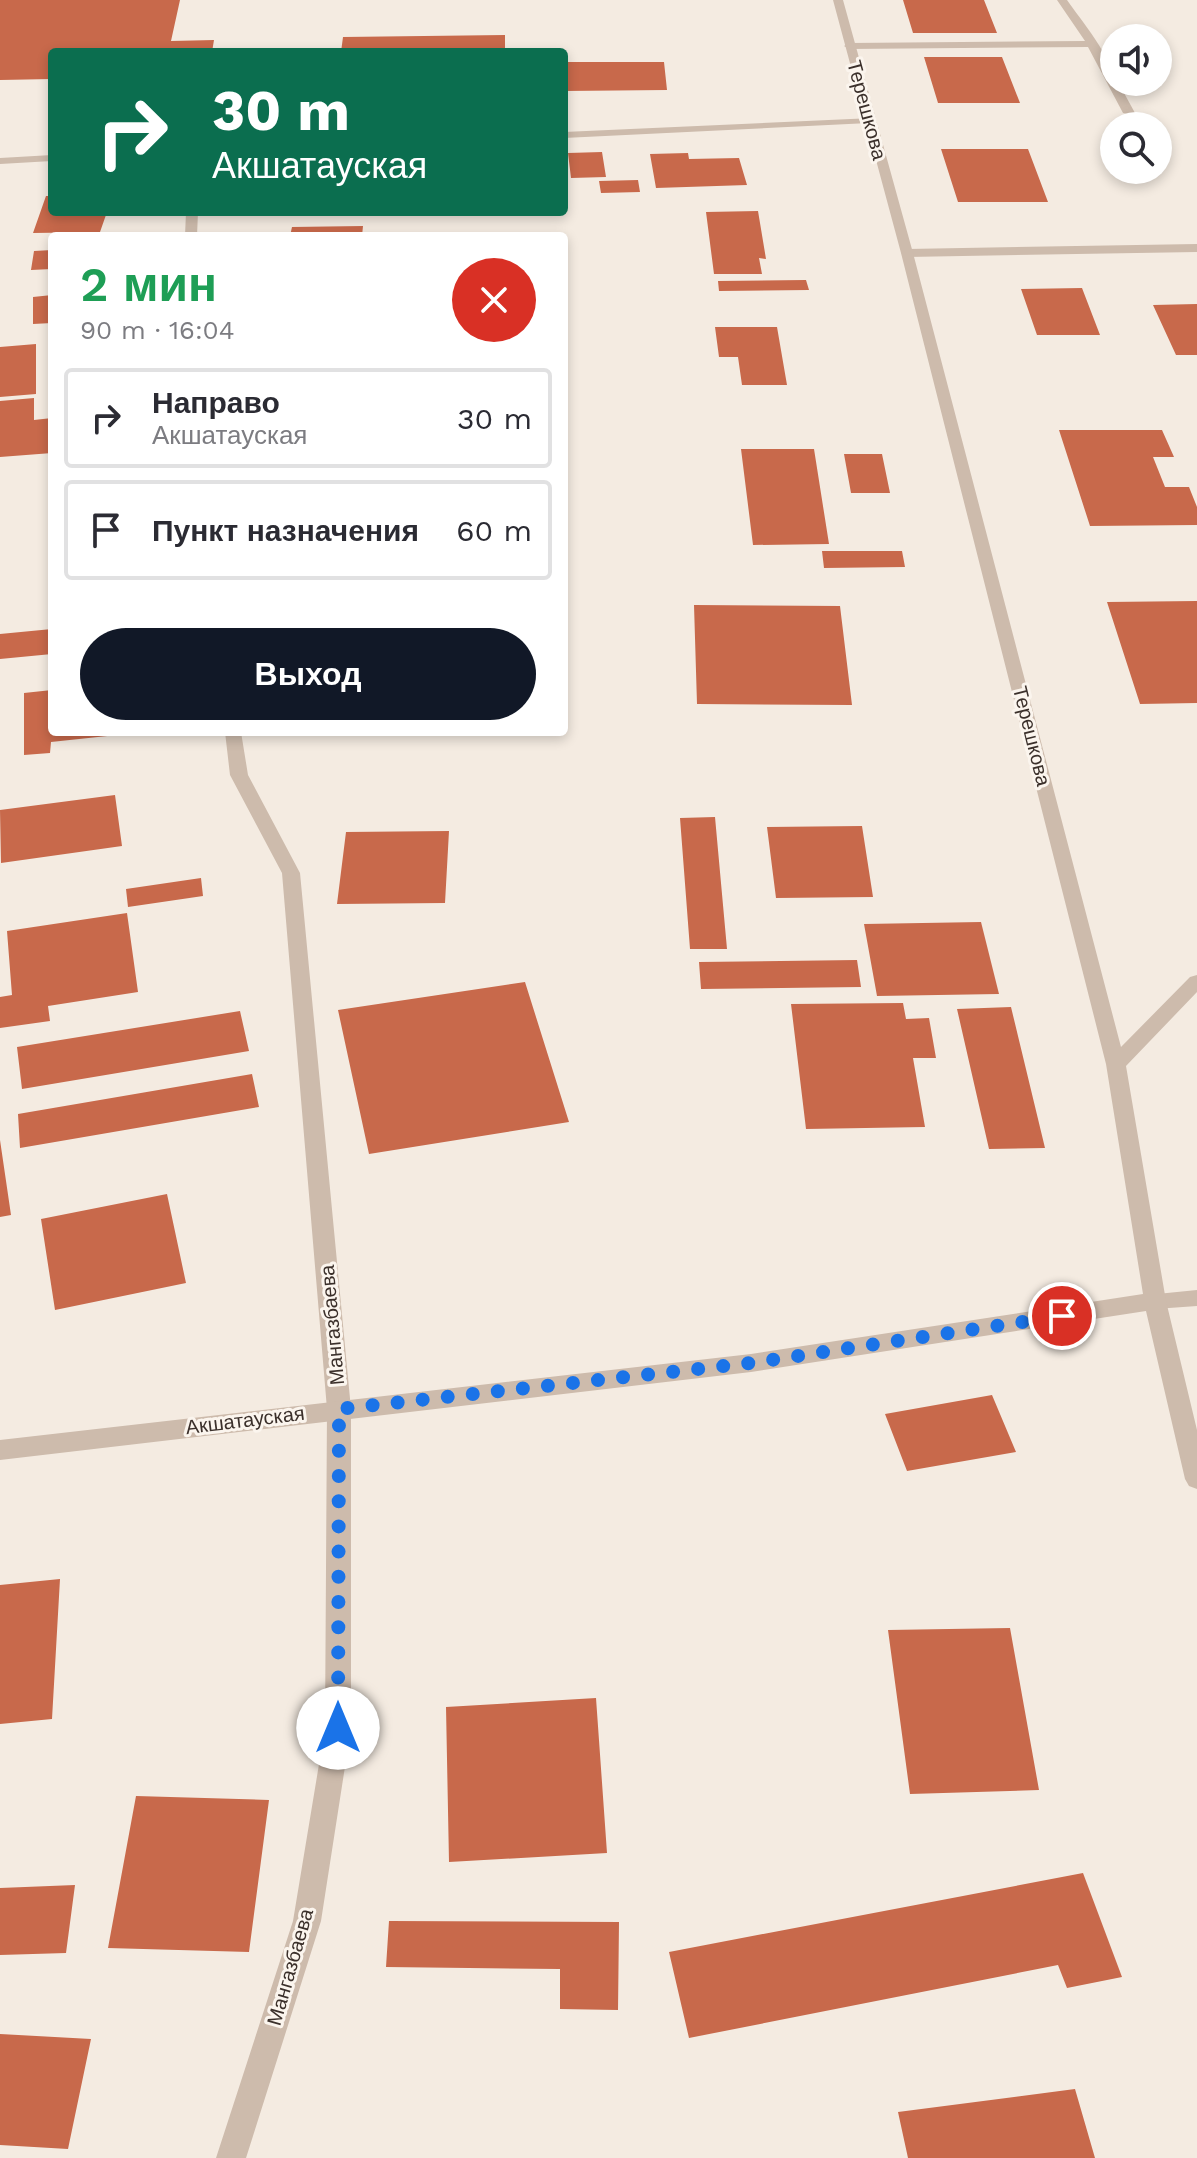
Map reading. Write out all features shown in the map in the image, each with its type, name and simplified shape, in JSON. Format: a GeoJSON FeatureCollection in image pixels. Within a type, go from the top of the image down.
{"type":"FeatureCollection","features":[{"type":"Feature","properties":{"kind":"street","name":"Терешкова"},"geometry":{"type":"LineString","coordinates":[[838,0],[907,253],[1116,1064],[1155,1301],[1197,1479]]}},
{"type":"Feature","properties":{"kind":"street"},"geometry":{"type":"LineString","coordinates":[[1062,0],[1092,44],[1128,112]]}},
{"type":"Feature","properties":{"kind":"street"},"geometry":{"type":"LineString","coordinates":[[849,46],[1092,44]]}},
{"type":"Feature","properties":{"kind":"street"},"geometry":{"type":"LineString","coordinates":[[568,135],[869,120]]}},
{"type":"Feature","properties":{"kind":"street"},"geometry":{"type":"LineString","coordinates":[[0,161],[48,158]]}},
{"type":"Feature","properties":{"kind":"street"},"geometry":{"type":"LineString","coordinates":[[907,253],[1197,248]]}},
{"type":"Feature","properties":{"kind":"street","name":"Мангазбаева"},"geometry":{"type":"LineString","coordinates":[[231,2158],[307,1921],[338,1728],[339,1409],[291,873],[239,775],[234,736]]}},
{"type":"Feature","properties":{"kind":"street"},"geometry":{"type":"LineString","coordinates":[[1116,1064],[1197,981]]}},
{"type":"Feature","properties":{"kind":"street","name":"Акшатауская"},"geometry":{"type":"LineString","coordinates":[[0,1450],[751,1363],[1155,1301],[1197,1298]]}},
{"type":"Feature","properties":{"kind":"building"},"geometry":{"type":"Polygon","coordinates":[[[0,0],[180,0],[171,41],[214,40],[213,48],[48,48],[48,79],[0,80],[0,0]]]}},
{"type":"Feature","properties":{"kind":"building"},"geometry":{"type":"Polygon","coordinates":[[[903,0],[984,0],[997,33],[913,33],[903,0]]]}},
{"type":"Feature","properties":{"kind":"building"},"geometry":{"type":"Polygon","coordinates":[[[505,35],[505,48],[342,48],[343,37],[505,35]]]}},
{"type":"Feature","properties":{"kind":"building"},"geometry":{"type":"Polygon","coordinates":[[[924,57],[1002,57],[1020,103],[938,103],[924,57]]]}},
{"type":"Feature","properties":{"kind":"building"},"geometry":{"type":"Polygon","coordinates":[[[568,62],[664,62],[667,90],[568,91],[568,62]]]}},
{"type":"Feature","properties":{"kind":"building"},"geometry":{"type":"Polygon","coordinates":[[[941,149],[1028,149],[1048,202],[958,202],[941,149]]]}},
{"type":"Feature","properties":{"kind":"building"},"geometry":{"type":"Polygon","coordinates":[[[602,152],[606,177],[571,178],[568,153],[602,152]]]}},
{"type":"Feature","properties":{"kind":"building"},"geometry":{"type":"Polygon","coordinates":[[[688,153],[689,159],[739,158],[747,185],[656,188],[650,154],[688,153]]]}},
{"type":"Feature","properties":{"kind":"building"},"geometry":{"type":"Polygon","coordinates":[[[638,180],[640,192],[601,193],[599,181],[638,180]]]}},
{"type":"Feature","properties":{"kind":"building"},"geometry":{"type":"Polygon","coordinates":[[[46,196],[48,216],[106,216],[100,232],[33,233],[46,196]]]}},
{"type":"Feature","properties":{"kind":"building"},"geometry":{"type":"Polygon","coordinates":[[[758,211],[766,259],[759,258],[762,274],[714,274],[706,212],[758,211]]]}},
{"type":"Feature","properties":{"kind":"building"},"geometry":{"type":"Polygon","coordinates":[[[363,226],[362,232],[291,232],[292,227],[363,226]]]}},
{"type":"Feature","properties":{"kind":"building"},"geometry":{"type":"Polygon","coordinates":[[[48,250],[48,269],[31,270],[34,251],[48,250]]]}},
{"type":"Feature","properties":{"kind":"building"},"geometry":{"type":"Polygon","coordinates":[[[806,280],[809,290],[719,291],[718,281],[806,280]]]}},
{"type":"Feature","properties":{"kind":"building"},"geometry":{"type":"Polygon","coordinates":[[[1082,288],[1100,335],[1037,335],[1021,289],[1082,288]]]}},
{"type":"Feature","properties":{"kind":"building"},"geometry":{"type":"Polygon","coordinates":[[[48,295],[48,323],[33,324],[33,297],[48,295]]]}},
{"type":"Feature","properties":{"kind":"building"},"geometry":{"type":"Polygon","coordinates":[[[1197,304],[1197,355],[1176,355],[1153,305],[1197,304]]]}},
{"type":"Feature","properties":{"kind":"building"},"geometry":{"type":"Polygon","coordinates":[[[715,327],[777,327],[787,385],[742,385],[738,357],[719,357],[715,327]]]}},
{"type":"Feature","properties":{"kind":"building"},"geometry":{"type":"Polygon","coordinates":[[[36,344],[36,394],[0,397],[0,347],[36,344]]]}},
{"type":"Feature","properties":{"kind":"building"},"geometry":{"type":"Polygon","coordinates":[[[34,398],[34,420],[48,418],[48,453],[0,457],[0,401],[34,398]]]}},
{"type":"Feature","properties":{"kind":"building"},"geometry":{"type":"Polygon","coordinates":[[[1059,430],[1162,430],[1174,457],[1153,457],[1165,487],[1189,487],[1197,507],[1197,525],[1090,526],[1059,430]]]}},
{"type":"Feature","properties":{"kind":"building"},"geometry":{"type":"Polygon","coordinates":[[[741,449],[814,449],[829,544],[753,545],[741,449]]]}},
{"type":"Feature","properties":{"kind":"building"},"geometry":{"type":"Polygon","coordinates":[[[844,454],[882,454],[890,493],[851,493],[844,454]]]}},
{"type":"Feature","properties":{"kind":"building"},"geometry":{"type":"Polygon","coordinates":[[[822,551],[902,551],[905,567],[824,568],[822,551]]]}},
{"type":"Feature","properties":{"kind":"building"},"geometry":{"type":"Polygon","coordinates":[[[1197,601],[1197,703],[1140,704],[1107,602],[1197,601]]]}},
{"type":"Feature","properties":{"kind":"building"},"geometry":{"type":"Polygon","coordinates":[[[694,605],[840,606],[852,705],[697,704],[694,605]]]}},
{"type":"Feature","properties":{"kind":"building"},"geometry":{"type":"Polygon","coordinates":[[[48,629],[48,654],[0,659],[0,634],[48,629]]]}},
{"type":"Feature","properties":{"kind":"building"},"geometry":{"type":"Polygon","coordinates":[[[48,690],[48,736],[107,736],[51,742],[50,753],[24,755],[24,693],[48,690]]]}},
{"type":"Feature","properties":{"kind":"building"},"geometry":{"type":"Polygon","coordinates":[[[115,795],[122,846],[1,863],[0,810],[115,795]]]}},
{"type":"Feature","properties":{"kind":"building"},"geometry":{"type":"Polygon","coordinates":[[[715,817],[727,949],[690,949],[680,818],[715,817]]]}},
{"type":"Feature","properties":{"kind":"building"},"geometry":{"type":"Polygon","coordinates":[[[862,826],[873,897],[776,898],[767,827],[862,826]]]}},
{"type":"Feature","properties":{"kind":"building"},"geometry":{"type":"Polygon","coordinates":[[[449,831],[445,903],[337,904],[346,832],[449,831]]]}},
{"type":"Feature","properties":{"kind":"building"},"geometry":{"type":"Polygon","coordinates":[[[201,878],[203,896],[128,907],[126,889],[201,878]]]}},
{"type":"Feature","properties":{"kind":"building"},"geometry":{"type":"Polygon","coordinates":[[[127,913],[138,992],[48,1006],[50,1021],[0,1028],[0,997],[12,995],[7,931],[127,913]]]}},
{"type":"Feature","properties":{"kind":"building"},"geometry":{"type":"Polygon","coordinates":[[[981,922],[999,994],[877,996],[864,924],[981,922]]]}},
{"type":"Feature","properties":{"kind":"building"},"geometry":{"type":"Polygon","coordinates":[[[857,960],[861,987],[701,989],[699,962],[857,960]]]}},
{"type":"Feature","properties":{"kind":"building"},"geometry":{"type":"Polygon","coordinates":[[[525,982],[569,1122],[369,1154],[338,1010],[525,982]]]}},
{"type":"Feature","properties":{"kind":"building"},"geometry":{"type":"Polygon","coordinates":[[[903,1003],[906,1019],[929,1018],[936,1058],[913,1058],[925,1127],[806,1129],[791,1004],[903,1003]]]}},
{"type":"Feature","properties":{"kind":"building"},"geometry":{"type":"Polygon","coordinates":[[[1011,1007],[1045,1148],[989,1149],[957,1009],[1011,1007]]]}},
{"type":"Feature","properties":{"kind":"building"},"geometry":{"type":"Polygon","coordinates":[[[240,1011],[249,1051],[22,1089],[17,1047],[240,1011]]]}},
{"type":"Feature","properties":{"kind":"building"},"geometry":{"type":"Polygon","coordinates":[[[252,1074],[259,1107],[20,1148],[18,1114],[252,1074]]]}},
{"type":"Feature","properties":{"kind":"building"},"geometry":{"type":"Polygon","coordinates":[[[0,1140],[11,1215],[0,1217],[0,1140]]]}},
{"type":"Feature","properties":{"kind":"building"},"geometry":{"type":"Polygon","coordinates":[[[167,1194],[186,1283],[55,1310],[41,1219],[167,1194]]]}},
{"type":"Feature","properties":{"kind":"building"},"geometry":{"type":"Polygon","coordinates":[[[992,1395],[1016,1452],[907,1471],[885,1414],[992,1395]]]}},
{"type":"Feature","properties":{"kind":"building"},"geometry":{"type":"Polygon","coordinates":[[[60,1579],[52,1719],[0,1724],[0,1585],[60,1579]]]}},
{"type":"Feature","properties":{"kind":"building"},"geometry":{"type":"Polygon","coordinates":[[[1010,1628],[1039,1790],[910,1794],[888,1630],[1010,1628]]]}},
{"type":"Feature","properties":{"kind":"building"},"geometry":{"type":"Polygon","coordinates":[[[596,1698],[607,1853],[449,1862],[446,1707],[596,1698]]]}},
{"type":"Feature","properties":{"kind":"building"},"geometry":{"type":"Polygon","coordinates":[[[136,1796],[269,1800],[249,1952],[108,1948],[136,1796]]]}},
{"type":"Feature","properties":{"kind":"building"},"geometry":{"type":"Polygon","coordinates":[[[1083,1873],[1122,1977],[1067,1988],[1058,1965],[689,2038],[669,1952],[1083,1873]]]}},
{"type":"Feature","properties":{"kind":"building"},"geometry":{"type":"Polygon","coordinates":[[[75,1885],[66,1953],[0,1955],[0,1888],[75,1885]]]}},
{"type":"Feature","properties":{"kind":"building"},"geometry":{"type":"Polygon","coordinates":[[[389,1921],[619,1922],[618,2010],[560,2009],[560,1969],[386,1967],[389,1921]]]}},
{"type":"Feature","properties":{"kind":"building"},"geometry":{"type":"Polygon","coordinates":[[[0,2034],[91,2039],[68,2149],[0,2145],[0,2034]]]}},
{"type":"Feature","properties":{"kind":"building"},"geometry":{"type":"Polygon","coordinates":[[[1075,2089],[1095,2158],[908,2158],[898,2112],[1075,2089]]]}},
{"type":"Feature","properties":{"kind":"route"},"geometry":{"type":"LineString","coordinates":[[338,1728],[339,1409],[751,1363],[1062,1316]]}}]}
